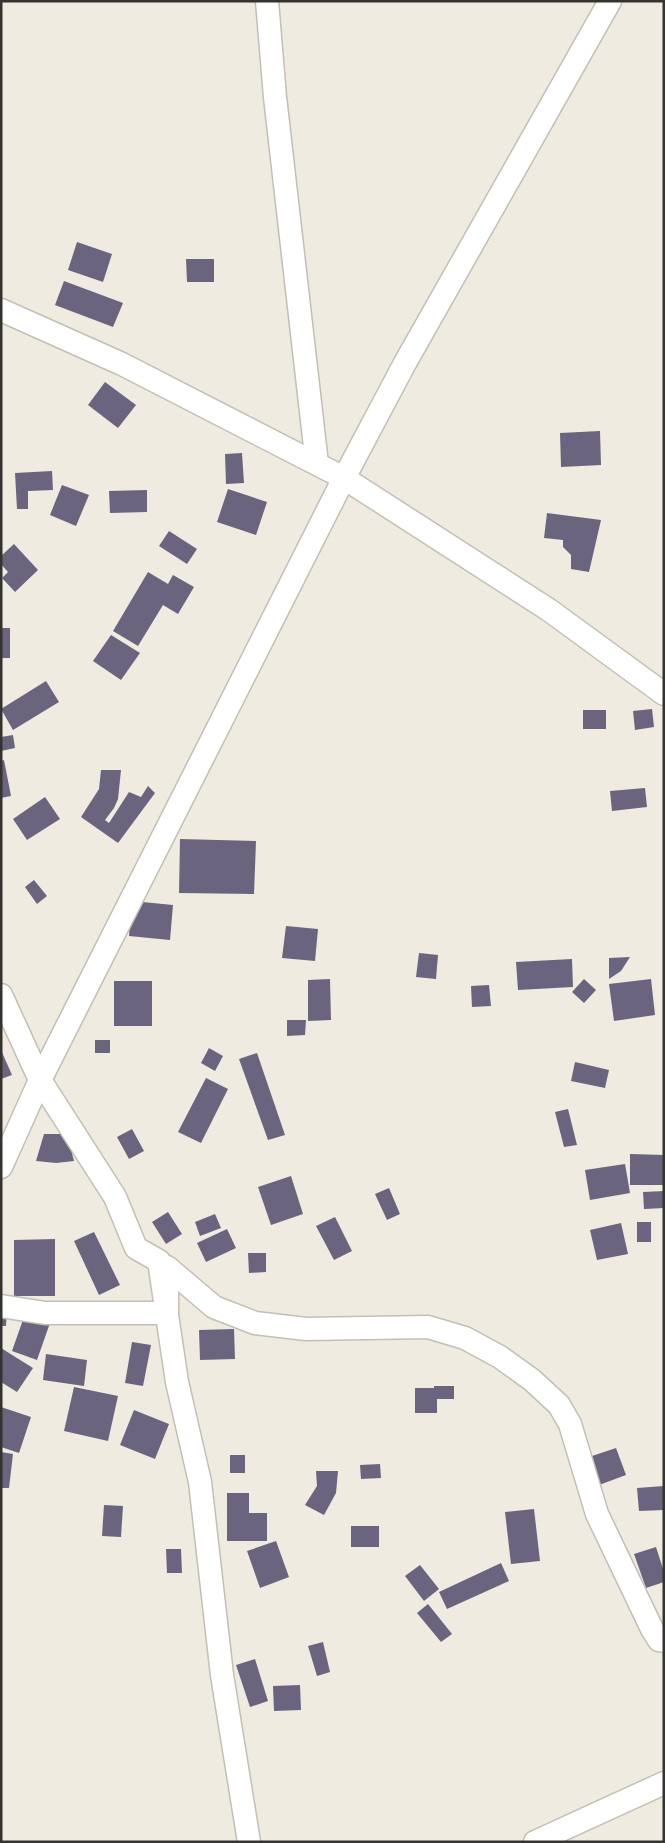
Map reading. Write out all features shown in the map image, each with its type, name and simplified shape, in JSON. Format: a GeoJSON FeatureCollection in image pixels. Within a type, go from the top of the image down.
{"type":"FeatureCollection","features":[{"type":"Feature","properties":{"kind":"street"},"geometry":{"type":"LineString","coordinates":[[267,1],[276,106],[318,464]]}},
{"type":"Feature","properties":{"kind":"street"},"geometry":{"type":"LineString","coordinates":[[1,1167],[40,1080],[344,478],[405,363],[610,1]]}},
{"type":"Feature","properties":{"kind":"street"},"geometry":{"type":"LineString","coordinates":[[1,310],[122,364],[344,478],[549,610],[664,694]]}},
{"type":"Feature","properties":{"kind":"street"},"geometry":{"type":"LineString","coordinates":[[1,995],[40,1080],[115,1197],[136,1248],[159,1261],[177,1382],[200,1482],[222,1675],[249,1842]]}},
{"type":"Feature","properties":{"kind":"street"},"geometry":{"type":"LineString","coordinates":[[167,1313],[167,1266],[214,1308],[255,1323],[306,1329],[428,1327],[465,1338],[500,1357],[532,1380],[559,1405],[570,1424],[598,1514],[652,1629],[659,1640],[664,1641]]}},
{"type":"Feature","properties":{"kind":"street"},"geometry":{"type":"LineString","coordinates":[[1,1306],[45,1313],[167,1313]]}},
{"type":"Feature","properties":{"kind":"street"},"geometry":{"type":"LineString","coordinates":[[535,1842],[664,1783]]}},
{"type":"Feature","properties":{"kind":"building"},"geometry":{"type":"Polygon","coordinates":[[[77,242],[112,254],[103,282],[68,270],[77,242]]]}},
{"type":"Feature","properties":{"kind":"building"},"geometry":{"type":"Polygon","coordinates":[[[186,259],[214,259],[214,282],[187,282],[186,259]]]}},
{"type":"Feature","properties":{"kind":"building"},"geometry":{"type":"Polygon","coordinates":[[[64,281],[123,303],[113,327],[55,305],[64,281]]]}},
{"type":"Feature","properties":{"kind":"building"},"geometry":{"type":"Polygon","coordinates":[[[105,382],[136,405],[118,428],[88,405],[105,382]]]}},
{"type":"Feature","properties":{"kind":"building"},"geometry":{"type":"Polygon","coordinates":[[[600,431],[601,465],[561,467],[560,433],[600,431]]]}},
{"type":"Feature","properties":{"kind":"building"},"geometry":{"type":"Polygon","coordinates":[[[242,453],[244,483],[226,484],[225,454],[242,453]]]}},
{"type":"Feature","properties":{"kind":"building"},"geometry":{"type":"Polygon","coordinates":[[[52,471],[53,490],[28,491],[28,509],[17,509],[15,473],[52,471]]]}},
{"type":"Feature","properties":{"kind":"building"},"geometry":{"type":"Polygon","coordinates":[[[62,485],[89,495],[76,526],[50,515],[62,485]]]}},
{"type":"Feature","properties":{"kind":"building"},"geometry":{"type":"Polygon","coordinates":[[[228,489],[267,502],[256,535],[217,522],[228,489]]]}},
{"type":"Feature","properties":{"kind":"building"},"geometry":{"type":"Polygon","coordinates":[[[147,490],[147,512],[110,513],[109,491],[147,490]]]}},
{"type":"Feature","properties":{"kind":"building"},"geometry":{"type":"Polygon","coordinates":[[[547,513],[601,520],[589,572],[571,569],[571,555],[563,547],[563,540],[544,538],[547,513]]]}},
{"type":"Feature","properties":{"kind":"building"},"geometry":{"type":"Polygon","coordinates":[[[169,531],[197,549],[187,564],[159,546],[169,531]]]}},
{"type":"Feature","properties":{"kind":"building"},"geometry":{"type":"Polygon","coordinates":[[[14,544],[38,570],[15,592],[2,578],[8,572],[1,564],[1,556],[14,544]]]}},
{"type":"Feature","properties":{"kind":"building"},"geometry":{"type":"Polygon","coordinates":[[[148,572],[168,584],[173,575],[194,587],[178,614],[163,605],[138,646],[113,631],[148,572]]]}},
{"type":"Feature","properties":{"kind":"building"},"geometry":{"type":"Polygon","coordinates":[[[1,628],[10,628],[10,658],[1,658],[1,628]]]}},
{"type":"Feature","properties":{"kind":"building"},"geometry":{"type":"Polygon","coordinates":[[[111,635],[140,653],[121,680],[93,661],[111,635]]]}},
{"type":"Feature","properties":{"kind":"building"},"geometry":{"type":"Polygon","coordinates":[[[46,681],[59,702],[13,730],[1,709],[46,681]]]}},
{"type":"Feature","properties":{"kind":"building"},"geometry":{"type":"Polygon","coordinates":[[[652,709],[654,727],[635,730],[633,711],[652,709]]]}},
{"type":"Feature","properties":{"kind":"building"},"geometry":{"type":"Polygon","coordinates":[[[583,710],[606,710],[606,729],[583,729],[583,710]]]}},
{"type":"Feature","properties":{"kind":"building"},"geometry":{"type":"Polygon","coordinates":[[[13,735],[15,748],[1,751],[1,737],[13,735]]]}},
{"type":"Feature","properties":{"kind":"building"},"geometry":{"type":"Polygon","coordinates":[[[4,760],[11,796],[1,798],[1,761],[4,760]]]}},
{"type":"Feature","properties":{"kind":"building"},"geometry":{"type":"Polygon","coordinates":[[[101,770],[121,770],[118,799],[105,820],[109,823],[129,792],[141,797],[148,786],[155,793],[118,843],[81,817],[99,789],[101,770]]]}},
{"type":"Feature","properties":{"kind":"building"},"geometry":{"type":"Polygon","coordinates":[[[645,788],[647,807],[612,811],[610,791],[645,788]]]}},
{"type":"Feature","properties":{"kind":"building"},"geometry":{"type":"Polygon","coordinates":[[[45,797],[60,819],[27,840],[13,819],[45,797]]]}},
{"type":"Feature","properties":{"kind":"building"},"geometry":{"type":"Polygon","coordinates":[[[180,839],[256,841],[254,894],[179,893],[180,839]]]}},
{"type":"Feature","properties":{"kind":"building"},"geometry":{"type":"Polygon","coordinates":[[[34,880],[47,896],[37,904],[25,887],[34,880]]]}},
{"type":"Feature","properties":{"kind":"building"},"geometry":{"type":"Polygon","coordinates":[[[132,901],[173,905],[170,940],[129,936],[132,901]]]}},
{"type":"Feature","properties":{"kind":"building"},"geometry":{"type":"Polygon","coordinates":[[[286,926],[318,929],[315,961],[282,958],[286,926]]]}},
{"type":"Feature","properties":{"kind":"building"},"geometry":{"type":"Polygon","coordinates":[[[419,953],[438,955],[436,979],[416,977],[419,953]]]}},
{"type":"Feature","properties":{"kind":"building"},"geometry":{"type":"Polygon","coordinates":[[[630,957],[621,971],[609,979],[609,958],[630,957]]]}},
{"type":"Feature","properties":{"kind":"building"},"geometry":{"type":"Polygon","coordinates":[[[572,959],[573,987],[518,990],[516,962],[572,959]]]}},
{"type":"Feature","properties":{"kind":"building"},"geometry":{"type":"Polygon","coordinates":[[[330,979],[331,1020],[308,1021],[308,980],[330,979]]]}},
{"type":"Feature","properties":{"kind":"building"},"geometry":{"type":"Polygon","coordinates":[[[584,979],[596,990],[584,1003],[572,992],[584,979]]]}},
{"type":"Feature","properties":{"kind":"building"},"geometry":{"type":"Polygon","coordinates":[[[651,979],[655,1015],[614,1021],[609,984],[651,979]]]}},
{"type":"Feature","properties":{"kind":"building"},"geometry":{"type":"Polygon","coordinates":[[[114,981],[152,981],[152,1026],[114,1026],[114,981]]]}},
{"type":"Feature","properties":{"kind":"building"},"geometry":{"type":"Polygon","coordinates":[[[489,985],[491,1006],[472,1007],[471,986],[489,985]]]}},
{"type":"Feature","properties":{"kind":"building"},"geometry":{"type":"Polygon","coordinates":[[[287,1020],[306,1020],[305,1035],[287,1036],[287,1020]]]}},
{"type":"Feature","properties":{"kind":"building"},"geometry":{"type":"Polygon","coordinates":[[[95,1040],[110,1040],[110,1053],[95,1053],[95,1040]]]}},
{"type":"Feature","properties":{"kind":"building"},"geometry":{"type":"Polygon","coordinates":[[[209,1048],[223,1056],[215,1071],[201,1063],[209,1048]]]}},
{"type":"Feature","properties":{"kind":"building"},"geometry":{"type":"Polygon","coordinates":[[[1,1050],[12,1075],[1,1079],[1,1050]]]}},
{"type":"Feature","properties":{"kind":"building"},"geometry":{"type":"Polygon","coordinates":[[[257,1053],[285,1135],[268,1140],[239,1059],[257,1053]]]}},
{"type":"Feature","properties":{"kind":"building"},"geometry":{"type":"Polygon","coordinates":[[[575,1062],[609,1070],[605,1088],[571,1081],[575,1062]]]}},
{"type":"Feature","properties":{"kind":"building"},"geometry":{"type":"Polygon","coordinates":[[[206,1078],[228,1089],[201,1143],[178,1132],[206,1078]]]}},
{"type":"Feature","properties":{"kind":"building"},"geometry":{"type":"Polygon","coordinates":[[[568,1109],[577,1145],[564,1147],[555,1112],[568,1109]]]}},
{"type":"Feature","properties":{"kind":"building"},"geometry":{"type":"Polygon","coordinates":[[[132,1129],[144,1151],[129,1159],[117,1137],[132,1129]]]}},
{"type":"Feature","properties":{"kind":"building"},"geometry":{"type":"Polygon","coordinates":[[[44,1134],[67,1134],[74,1161],[56,1163],[36,1161],[44,1134]]]}},
{"type":"Feature","properties":{"kind":"building"},"geometry":{"type":"Polygon","coordinates":[[[630,1154],[664,1155],[664,1185],[630,1185],[630,1154]]]}},
{"type":"Feature","properties":{"kind":"building"},"geometry":{"type":"Polygon","coordinates":[[[625,1164],[630,1193],[590,1200],[585,1170],[625,1164]]]}},
{"type":"Feature","properties":{"kind":"building"},"geometry":{"type":"Polygon","coordinates":[[[291,1176],[303,1214],[271,1225],[258,1187],[291,1176]]]}},
{"type":"Feature","properties":{"kind":"building"},"geometry":{"type":"Polygon","coordinates":[[[389,1188],[400,1214],[387,1220],[375,1194],[389,1188]]]}},
{"type":"Feature","properties":{"kind":"building"},"geometry":{"type":"Polygon","coordinates":[[[664,1191],[664,1208],[644,1209],[643,1192],[664,1191]]]}},
{"type":"Feature","properties":{"kind":"building"},"geometry":{"type":"Polygon","coordinates":[[[168,1212],[182,1234],[166,1244],[152,1222],[168,1212]]]}},
{"type":"Feature","properties":{"kind":"building"},"geometry":{"type":"Polygon","coordinates":[[[215,1214],[221,1228],[200,1236],[195,1222],[215,1214]]]}},
{"type":"Feature","properties":{"kind":"building"},"geometry":{"type":"Polygon","coordinates":[[[335,1217],[352,1251],[334,1260],[316,1226],[335,1217]]]}},
{"type":"Feature","properties":{"kind":"building"},"geometry":{"type":"Polygon","coordinates":[[[637,1222],[651,1222],[651,1242],[637,1242],[637,1222]]]}},
{"type":"Feature","properties":{"kind":"building"},"geometry":{"type":"Polygon","coordinates":[[[621,1223],[628,1254],[597,1260],[590,1230],[621,1223]]]}},
{"type":"Feature","properties":{"kind":"building"},"geometry":{"type":"Polygon","coordinates":[[[227,1229],[236,1248],[206,1262],[197,1243],[227,1229]]]}},
{"type":"Feature","properties":{"kind":"building"},"geometry":{"type":"Polygon","coordinates":[[[94,1232],[120,1285],[99,1295],[74,1241],[94,1232]]]}},
{"type":"Feature","properties":{"kind":"building"},"geometry":{"type":"Polygon","coordinates":[[[55,1239],[55,1296],[14,1296],[14,1240],[55,1239]]]}},
{"type":"Feature","properties":{"kind":"building"},"geometry":{"type":"Polygon","coordinates":[[[248,1253],[266,1253],[266,1272],[249,1273],[248,1253]]]}},
{"type":"Feature","properties":{"kind":"building"},"geometry":{"type":"Polygon","coordinates":[[[1,1309],[7,1309],[6,1326],[1,1326],[1,1309]]]}},
{"type":"Feature","properties":{"kind":"building"},"geometry":{"type":"Polygon","coordinates":[[[25,1314],[50,1323],[37,1360],[12,1351],[25,1314]]]}},
{"type":"Feature","properties":{"kind":"building"},"geometry":{"type":"Polygon","coordinates":[[[234,1329],[235,1359],[200,1360],[199,1330],[234,1329]]]}},
{"type":"Feature","properties":{"kind":"building"},"geometry":{"type":"Polygon","coordinates":[[[132,1342],[151,1345],[143,1386],[125,1383],[132,1342]]]}},
{"type":"Feature","properties":{"kind":"building"},"geometry":{"type":"Polygon","coordinates":[[[1,1348],[33,1368],[17,1392],[1,1382],[1,1348]]]}},
{"type":"Feature","properties":{"kind":"building"},"geometry":{"type":"Polygon","coordinates":[[[46,1354],[87,1360],[84,1386],[43,1380],[46,1354]]]}},
{"type":"Feature","properties":{"kind":"building"},"geometry":{"type":"Polygon","coordinates":[[[434,1386],[454,1386],[454,1399],[437,1399],[437,1413],[415,1413],[415,1388],[434,1388],[434,1386]]]}},
{"type":"Feature","properties":{"kind":"building"},"geometry":{"type":"Polygon","coordinates":[[[74,1387],[118,1396],[108,1441],[64,1431],[74,1387]]]}},
{"type":"Feature","properties":{"kind":"building"},"geometry":{"type":"Polygon","coordinates":[[[1,1407],[31,1417],[19,1453],[1,1447],[1,1407]]]}},
{"type":"Feature","properties":{"kind":"building"},"geometry":{"type":"Polygon","coordinates":[[[134,1410],[169,1424],[155,1459],[120,1445],[134,1410]]]}},
{"type":"Feature","properties":{"kind":"building"},"geometry":{"type":"Polygon","coordinates":[[[616,1448],[626,1475],[599,1485],[589,1457],[616,1448]]]}},
{"type":"Feature","properties":{"kind":"building"},"geometry":{"type":"Polygon","coordinates":[[[1,1452],[13,1454],[9,1488],[1,1488],[1,1452]]]}},
{"type":"Feature","properties":{"kind":"building"},"geometry":{"type":"Polygon","coordinates":[[[230,1455],[245,1455],[245,1473],[230,1473],[230,1455]]]}},
{"type":"Feature","properties":{"kind":"building"},"geometry":{"type":"Polygon","coordinates":[[[380,1464],[381,1478],[361,1479],[360,1465],[380,1464]]]}},
{"type":"Feature","properties":{"kind":"building"},"geometry":{"type":"Polygon","coordinates":[[[316,1471],[338,1471],[336,1493],[324,1515],[305,1505],[317,1486],[316,1471]]]}},
{"type":"Feature","properties":{"kind":"building"},"geometry":{"type":"Polygon","coordinates":[[[664,1486],[664,1510],[639,1511],[637,1488],[664,1486]]]}},
{"type":"Feature","properties":{"kind":"building"},"geometry":{"type":"Polygon","coordinates":[[[227,1493],[249,1493],[249,1513],[267,1513],[267,1541],[227,1541],[227,1493]]]}},
{"type":"Feature","properties":{"kind":"building"},"geometry":{"type":"Polygon","coordinates":[[[104,1505],[123,1506],[121,1537],[102,1536],[104,1505]]]}},
{"type":"Feature","properties":{"kind":"building"},"geometry":{"type":"Polygon","coordinates":[[[534,1509],[540,1561],[511,1564],[505,1512],[534,1509]]]}},
{"type":"Feature","properties":{"kind":"building"},"geometry":{"type":"Polygon","coordinates":[[[351,1526],[379,1526],[379,1547],[351,1547],[351,1526]]]}},
{"type":"Feature","properties":{"kind":"building"},"geometry":{"type":"Polygon","coordinates":[[[276,1541],[289,1577],[260,1588],[247,1551],[276,1541]]]}},
{"type":"Feature","properties":{"kind":"building"},"geometry":{"type":"Polygon","coordinates":[[[656,1547],[664,1572],[664,1582],[646,1588],[634,1554],[656,1547]]]}},
{"type":"Feature","properties":{"kind":"building"},"geometry":{"type":"Polygon","coordinates":[[[166,1549],[181,1549],[182,1573],[167,1573],[166,1549]]]}},
{"type":"Feature","properties":{"kind":"building"},"geometry":{"type":"Polygon","coordinates":[[[501,1563],[509,1581],[447,1609],[439,1592],[501,1563]]]}},
{"type":"Feature","properties":{"kind":"building"},"geometry":{"type":"Polygon","coordinates":[[[420,1565],[439,1589],[424,1601],[405,1576],[420,1565]]]}},
{"type":"Feature","properties":{"kind":"building"},"geometry":{"type":"Polygon","coordinates":[[[428,1604],[452,1634],[441,1642],[417,1613],[428,1604]]]}},
{"type":"Feature","properties":{"kind":"building"},"geometry":{"type":"Polygon","coordinates":[[[323,1642],[330,1672],[317,1676],[308,1646],[323,1642]]]}},
{"type":"Feature","properties":{"kind":"building"},"geometry":{"type":"Polygon","coordinates":[[[255,1659],[268,1701],[250,1707],[236,1665],[255,1659]]]}},
{"type":"Feature","properties":{"kind":"building"},"geometry":{"type":"Polygon","coordinates":[[[300,1685],[301,1710],[274,1711],[273,1686],[300,1685]]]}}]}
